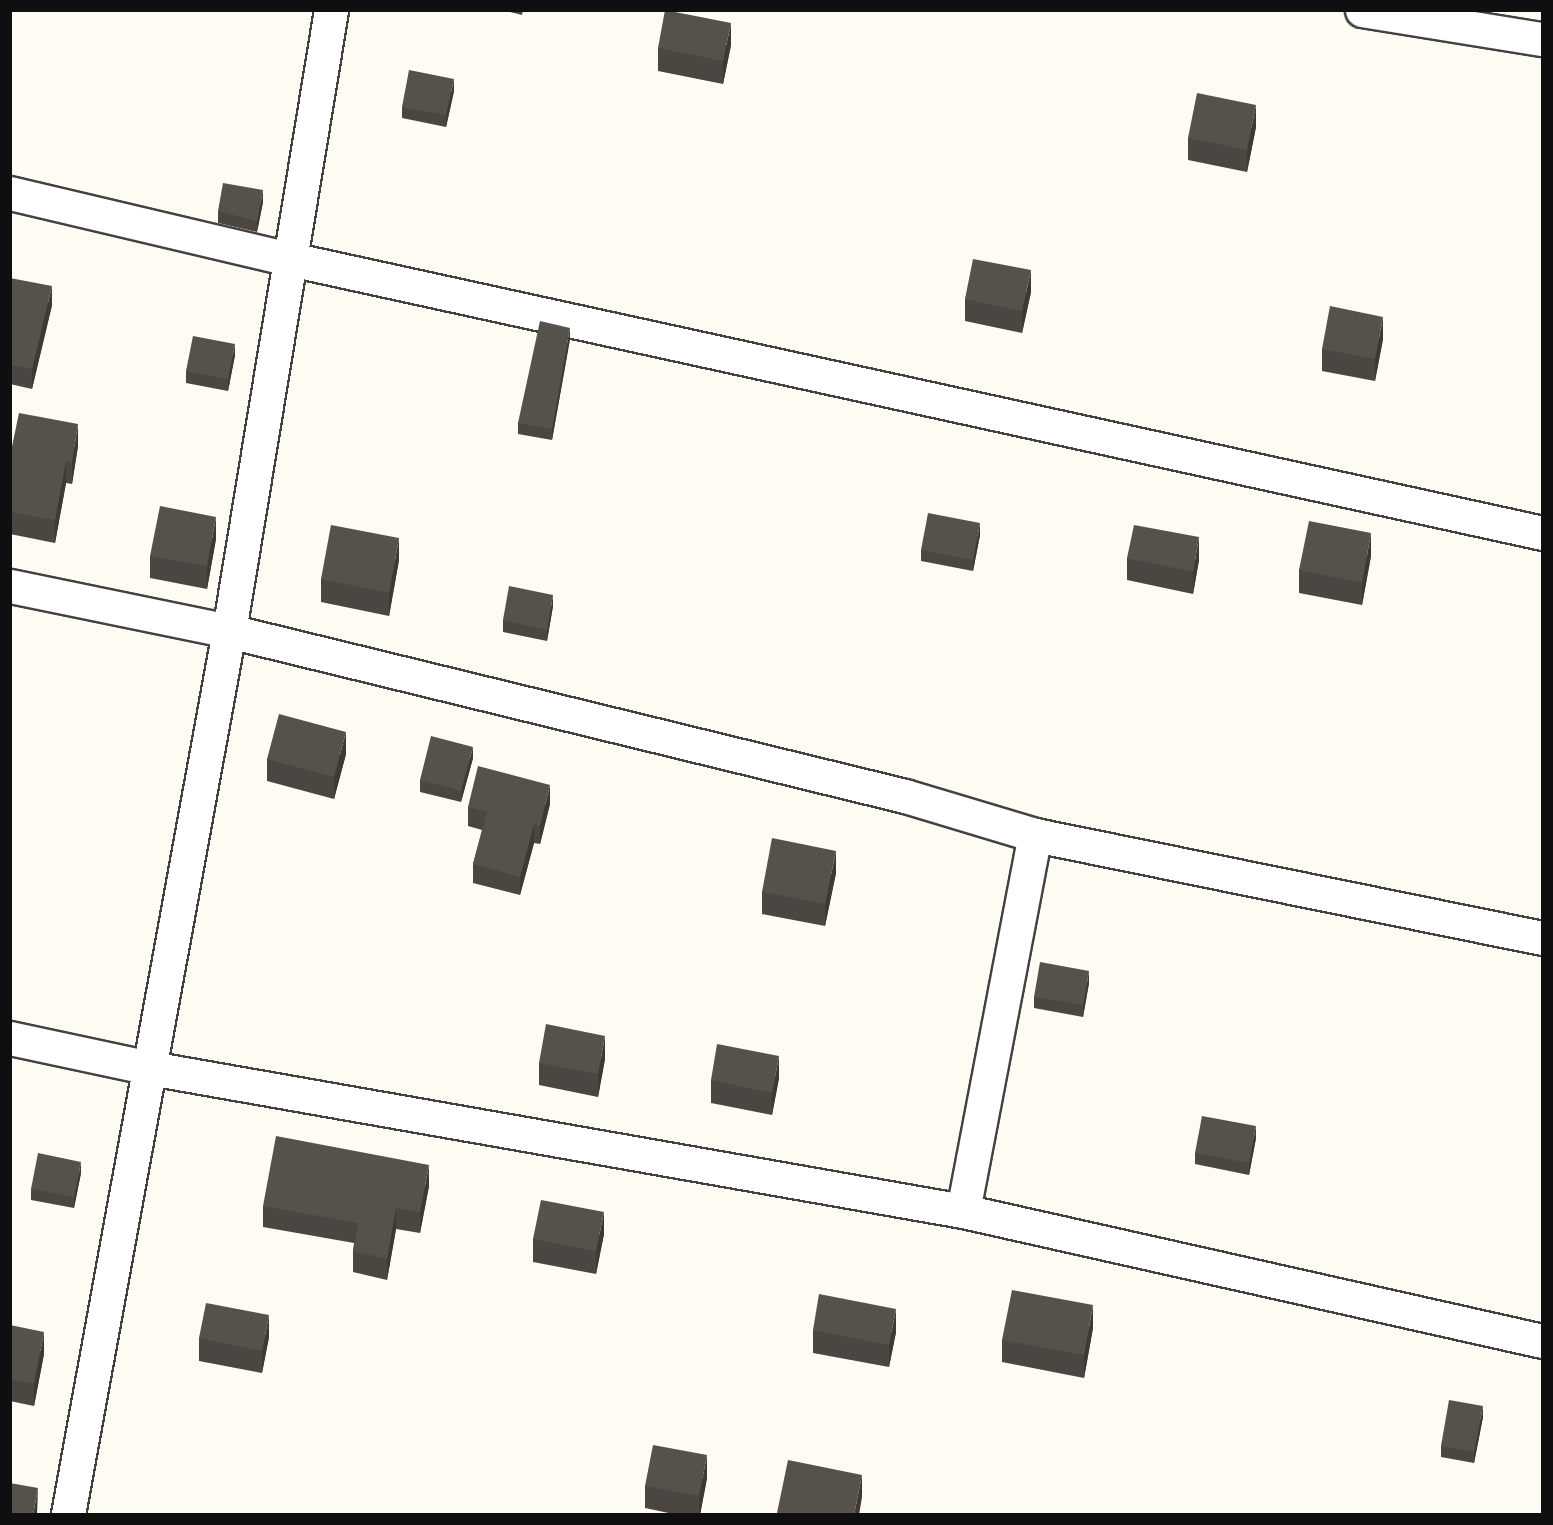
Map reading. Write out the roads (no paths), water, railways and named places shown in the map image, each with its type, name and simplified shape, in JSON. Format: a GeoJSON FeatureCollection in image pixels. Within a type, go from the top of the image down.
{"type":"FeatureCollection","features":[{"type":"Feature","properties":{"kind":"street"},"geometry":{"type":"LineString","coordinates":[[68,1515],[229,631],[331,10]]}},
{"type":"Feature","properties":{"kind":"street"},"geometry":{"type":"LineString","coordinates":[[1362,10],[1542,39]]}},
{"type":"Feature","properties":{"kind":"street"},"geometry":{"type":"LineString","coordinates":[[10,193],[290,259],[1542,532]]}},
{"type":"Feature","properties":{"kind":"street"},"geometry":{"type":"LineString","coordinates":[[10,586],[229,631],[905,796],[1035,835],[1542,938]]}},
{"type":"Feature","properties":{"kind":"street"},"geometry":{"type":"LineString","coordinates":[[963,1211],[1035,835]]}},
{"type":"Feature","properties":{"kind":"street"},"geometry":{"type":"LineString","coordinates":[[10,1038],[150,1068],[963,1211],[1542,1341]]}}]}
